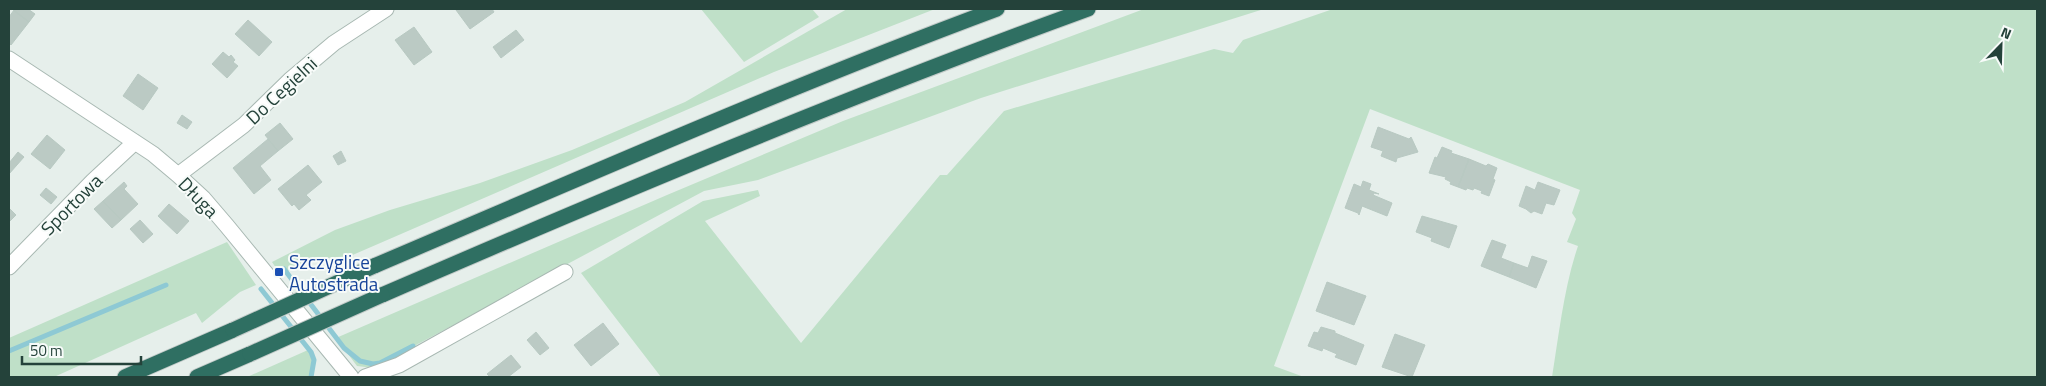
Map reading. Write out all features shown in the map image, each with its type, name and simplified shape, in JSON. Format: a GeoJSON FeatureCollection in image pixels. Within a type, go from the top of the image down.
{"type":"FeatureCollection","features":[{"type":"Feature","properties":{"kind":"highway"},"geometry":{"type":"LineString","coordinates":[[125,377],[374,266],[679,136],[919,38],[997,9]]}},
{"type":"Feature","properties":{"kind":"highway"},"geometry":{"type":"LineString","coordinates":[[197,377],[382,295],[726,149],[956,57],[1088,9]]}},
{"type":"Feature","properties":{"kind":"street","name":"Do Cegielni"},"geometry":{"type":"LineString","coordinates":[[178,175],[244,125],[290,80],[334,43],[386,9]]}},
{"type":"Feature","properties":{"kind":"street","name":"Długa"},"geometry":{"type":"LineString","coordinates":[[9,59],[135,142],[178,175],[209,205],[351,377]]}},
{"type":"Feature","properties":{"kind":"street","name":"Sportowa"},"geometry":{"type":"LineString","coordinates":[[9,267],[93,181],[135,142]]}},
{"type":"Feature","properties":{"kind":"street"},"geometry":{"type":"LineString","coordinates":[[365,377],[399,365],[565,272]]}},
{"type":"Feature","properties":{"kind":"green space"},"geometry":{"type":"Polygon","coordinates":[[[701,9],[812,9],[819,17],[744,62],[701,9]]]}},
{"type":"Feature","properties":{"kind":"green space"},"geometry":{"type":"Polygon","coordinates":[[[847,9],[935,9],[774,72],[348,257],[322,259],[280,274],[272,262],[335,230],[390,210],[480,183],[572,150],[685,102],[847,9]]]}},
{"type":"Feature","properties":{"kind":"green space"},"geometry":{"type":"Polygon","coordinates":[[[1144,9],[1264,9],[981,98],[758,180],[704,191],[373,368],[357,366],[336,338],[843,121],[1144,9]]]}},
{"type":"Feature","properties":{"kind":"green space"},"geometry":{"type":"Polygon","coordinates":[[[1333,9],[2037,9],[2037,377],[1552,377],[1565,294],[1578,246],[1567,242],[1576,219],[1572,213],[1580,190],[1370,109],[1274,366],[1304,377],[661,377],[581,273],[703,201],[758,190],[760,196],[705,221],[801,343],[940,175],[947,175],[1004,111],[1214,49],[1233,53],[1243,40],[1333,9]]]}},
{"type":"Feature","properties":{"kind":"green space"},"geometry":{"type":"Polygon","coordinates":[[[227,242],[256,285],[240,292],[202,323],[196,313],[54,377],[9,377],[9,338],[227,242]]]}},
{"type":"Feature","properties":{"kind":"green space"},"geometry":{"type":"Polygon","coordinates":[[[308,350],[313,363],[309,377],[247,377],[308,350]]]}},
{"type":"Feature","properties":{"kind":"building"},"geometry":{"type":"Polygon","coordinates":[[[16,9],[28,9],[35,14],[29,22],[14,11],[16,9]]]}},
{"type":"Feature","properties":{"kind":"building"},"geometry":{"type":"Polygon","coordinates":[[[492,9],[494,12],[470,29],[456,10],[492,9]]]}},
{"type":"Feature","properties":{"kind":"building"},"geometry":{"type":"Polygon","coordinates":[[[14,10],[29,22],[11,45],[9,43],[9,17],[14,10]]]}},
{"type":"Feature","properties":{"kind":"building"},"geometry":{"type":"Polygon","coordinates":[[[248,20],[272,42],[259,56],[235,34],[248,20]]]}},
{"type":"Feature","properties":{"kind":"building"},"geometry":{"type":"Polygon","coordinates":[[[414,27],[432,52],[414,65],[395,40],[414,27]]]}},
{"type":"Feature","properties":{"kind":"building"},"geometry":{"type":"Polygon","coordinates":[[[516,30],[524,40],[501,58],[493,47],[516,30]]]}},
{"type":"Feature","properties":{"kind":"building"},"geometry":{"type":"Polygon","coordinates":[[[223,52],[229,57],[231,55],[235,60],[233,62],[238,66],[227,78],[212,64],[223,52]]]}},
{"type":"Feature","properties":{"kind":"building"},"geometry":{"type":"Polygon","coordinates":[[[138,74],[158,88],[143,110],[123,96],[138,74]]]}},
{"type":"Feature","properties":{"kind":"building"},"geometry":{"type":"Polygon","coordinates":[[[182,115],[192,122],[187,129],[177,123],[182,115]]]}},
{"type":"Feature","properties":{"kind":"building"},"geometry":{"type":"Polygon","coordinates":[[[280,123],[293,139],[278,151],[265,135],[280,123]]]}},
{"type":"Feature","properties":{"kind":"building"},"geometry":{"type":"Polygon","coordinates":[[[1378,127],[1409,139],[1411,137],[1418,152],[1397,158],[1396,162],[1381,156],[1383,151],[1371,147],[1378,127]]]}},
{"type":"Feature","properties":{"kind":"building"},"geometry":{"type":"Polygon","coordinates":[[[47,135],[65,150],[50,169],[31,154],[47,135]]]}},
{"type":"Feature","properties":{"kind":"building"},"geometry":{"type":"Polygon","coordinates":[[[268,139],[278,151],[260,166],[271,180],[254,194],[233,168],[268,139]]]}},
{"type":"Feature","properties":{"kind":"building"},"geometry":{"type":"Polygon","coordinates":[[[1442,147],[1452,151],[1451,153],[1469,159],[1458,187],[1450,184],[1451,182],[1445,179],[1446,177],[1429,173],[1435,157],[1437,158],[1442,147]]]}},
{"type":"Feature","properties":{"kind":"building"},"geometry":{"type":"Polygon","coordinates":[[[341,151],[346,161],[338,165],[333,156],[341,151]]]}},
{"type":"Feature","properties":{"kind":"building"},"geometry":{"type":"Polygon","coordinates":[[[18,152],[24,157],[9,174],[9,163],[18,152]]]}},
{"type":"Feature","properties":{"kind":"building"},"geometry":{"type":"Polygon","coordinates":[[[1469,159],[1497,168],[1489,196],[1474,188],[1473,190],[1467,188],[1466,190],[1458,187],[1469,159]]]}},
{"type":"Feature","properties":{"kind":"building"},"geometry":{"type":"Polygon","coordinates":[[[308,165],[322,182],[306,195],[311,200],[299,210],[294,204],[292,206],[278,189],[308,165]]]}},
{"type":"Feature","properties":{"kind":"building"},"geometry":{"type":"Polygon","coordinates":[[[1363,181],[1371,184],[1369,190],[1379,194],[1374,193],[1373,195],[1392,203],[1387,216],[1362,206],[1359,215],[1345,208],[1354,184],[1361,187],[1363,181]]]}},
{"type":"Feature","properties":{"kind":"building"},"geometry":{"type":"Polygon","coordinates":[[[124,182],[127,186],[124,189],[138,204],[121,220],[103,201],[124,182]]]}},
{"type":"Feature","properties":{"kind":"building"},"geometry":{"type":"Polygon","coordinates":[[[1538,182],[1560,190],[1554,205],[1546,203],[1542,214],[1534,211],[1531,213],[1519,206],[1526,186],[1535,190],[1538,182]]]}},
{"type":"Feature","properties":{"kind":"building"},"geometry":{"type":"Polygon","coordinates":[[[46,188],[57,197],[51,204],[40,195],[46,188]]]}},
{"type":"Feature","properties":{"kind":"building"},"geometry":{"type":"Polygon","coordinates":[[[103,201],[121,220],[112,228],[94,209],[103,201]]]}},
{"type":"Feature","properties":{"kind":"building"},"geometry":{"type":"Polygon","coordinates":[[[169,204],[189,221],[177,234],[158,216],[169,204]]]}},
{"type":"Feature","properties":{"kind":"building"},"geometry":{"type":"Polygon","coordinates":[[[9,208],[16,215],[9,222],[9,208]]]}},
{"type":"Feature","properties":{"kind":"building"},"geometry":{"type":"Polygon","coordinates":[[[1422,216],[1457,226],[1449,248],[1431,241],[1432,238],[1416,232],[1422,216]]]}},
{"type":"Feature","properties":{"kind":"building"},"geometry":{"type":"Polygon","coordinates":[[[140,220],[153,234],[143,243],[130,229],[140,220]]]}},
{"type":"Feature","properties":{"kind":"building"},"geometry":{"type":"Polygon","coordinates":[[[1492,240],[1506,245],[1501,258],[1514,263],[1509,277],[1481,266],[1492,240]]]}},
{"type":"Feature","properties":{"kind":"building"},"geometry":{"type":"Polygon","coordinates":[[[1532,256],[1547,261],[1536,288],[1509,277],[1514,263],[1528,268],[1532,256]]]}},
{"type":"Feature","properties":{"kind":"building"},"geometry":{"type":"Polygon","coordinates":[[[1327,282],[1366,296],[1354,325],[1316,311],[1327,282]]]}},
{"type":"Feature","properties":{"kind":"building"},"geometry":{"type":"Polygon","coordinates":[[[603,323],[619,344],[591,366],[574,345],[603,323]]]}},
{"type":"Feature","properties":{"kind":"building"},"geometry":{"type":"Polygon","coordinates":[[[1321,327],[1335,331],[1335,333],[1364,345],[1356,365],[1335,357],[1337,354],[1323,348],[1322,351],[1308,346],[1314,332],[1318,333],[1321,327]]]}},
{"type":"Feature","properties":{"kind":"building"},"geometry":{"type":"Polygon","coordinates":[[[536,332],[549,348],[540,355],[527,340],[536,332]]]}},
{"type":"Feature","properties":{"kind":"building"},"geometry":{"type":"Polygon","coordinates":[[[1395,334],[1425,345],[1412,377],[1382,367],[1395,334]]]}},
{"type":"Feature","properties":{"kind":"building"},"geometry":{"type":"Polygon","coordinates":[[[511,355],[521,367],[508,377],[490,377],[487,374],[511,355]]]}},
{"type":"Feature","properties":{"kind":"waterway"},"geometry":{"type":"LineString","coordinates":[[284,269],[344,348],[360,361],[373,364],[380,363],[413,346]]}},
{"type":"Feature","properties":{"kind":"waterway"},"geometry":{"type":"LineString","coordinates":[[9,351],[166,285]]}},
{"type":"Feature","properties":{"kind":"waterway"},"geometry":{"type":"LineString","coordinates":[[261,289],[311,352],[314,360],[311,377]]}},
{"type":"Feature","properties":{"kind":"place","name":"Szczyglice Autostrada"},"geometry":{"type":"Point","coordinates":[279,272]}}]}
